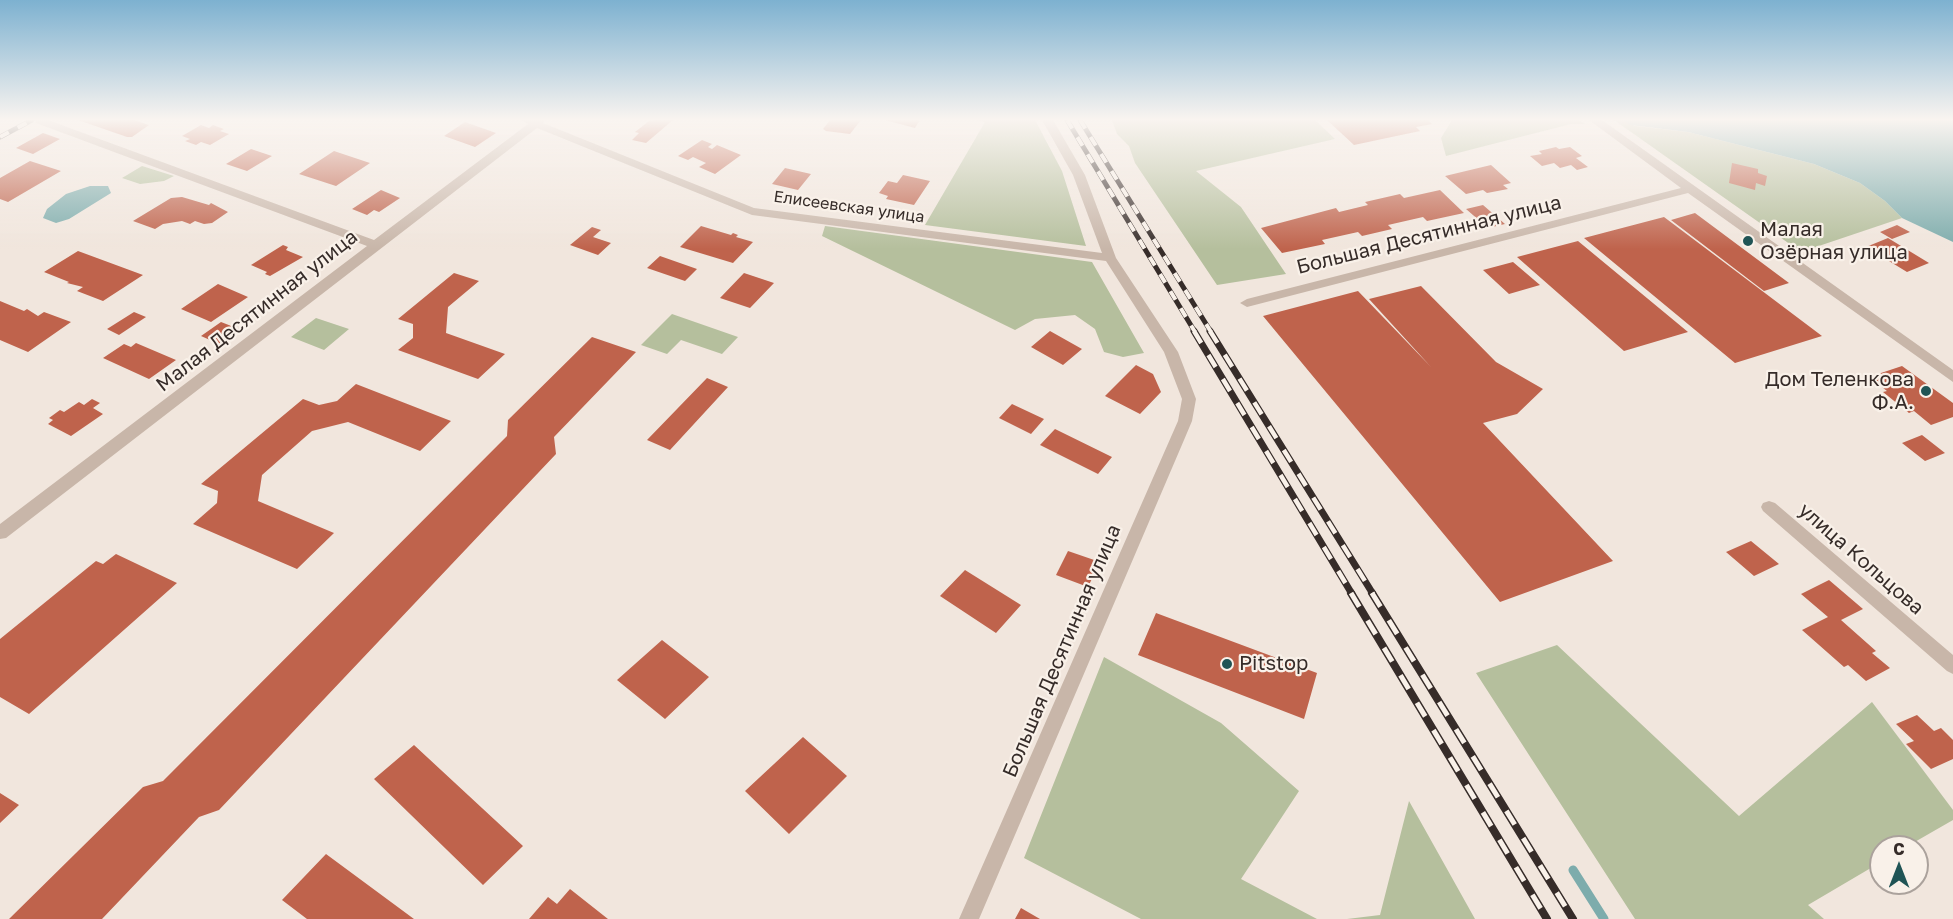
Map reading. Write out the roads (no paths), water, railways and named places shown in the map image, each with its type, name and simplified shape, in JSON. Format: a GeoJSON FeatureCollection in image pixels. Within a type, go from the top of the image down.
{"type":"FeatureCollection","features":[{"type":"Feature","properties":{"kind":"street"},"geometry":{"type":"LineString","coordinates":[[155,163],[375,245]]}},
{"type":"Feature","properties":{"kind":"street","name":"Малая Десятинная улица"},"geometry":{"type":"LineString","coordinates":[[0,533],[481,163]]}},
{"type":"Feature","properties":{"kind":"street","name":"Елисеевская улица"},"geometry":{"type":"LineString","coordinates":[[634,163],[752,211],[1110,258]]}},
{"type":"Feature","properties":{"kind":"street"},"geometry":{"type":"LineString","coordinates":[[1072,163],[1079,175],[1110,258]]}},
{"type":"Feature","properties":{"kind":"street"},"geometry":{"type":"LineString","coordinates":[[1654,163],[1953,377]]}},
{"type":"Feature","properties":{"kind":"street","name":"Большая Десятинная улица"},"geometry":{"type":"LineString","coordinates":[[1247,303],[1691,189]]}},
{"type":"Feature","properties":{"kind":"street","name":"Большая Десятинная улица"},"geometry":{"type":"LineString","coordinates":[[969,919],[1185,421],[1189,399],[1171,352],[1110,258]]}},
{"type":"Feature","properties":{"kind":"street","name":"улица Кольцова"},"geometry":{"type":"LineString","coordinates":[[1769,507],[1953,666]]}},
{"type":"Feature","properties":{"kind":"water"},"geometry":{"type":"Polygon","coordinates":[[[1810,163],[1953,163],[1953,242],[1902,218],[1885,201],[1860,183],[1810,163]]]}},
{"type":"Feature","properties":{"kind":"water"},"geometry":{"type":"Polygon","coordinates":[[[90,186],[108,186],[111,193],[69,219],[56,223],[43,218],[47,209],[66,194],[90,186]]]}},
{"type":"Feature","properties":{"kind":"waterway"},"geometry":{"type":"LineString","coordinates":[[1573,870],[1604,919]]}},
{"type":"Feature","properties":{"kind":"railway"},"geometry":{"type":"LineString","coordinates":[[1093,163],[1195,332]]}},
{"type":"Feature","properties":{"kind":"railway"},"geometry":{"type":"LineString","coordinates":[[1107,163],[1211,332]]}},
{"type":"Feature","properties":{"kind":"railway"},"geometry":{"type":"LineString","coordinates":[[1194,331],[1352,594]]}},
{"type":"Feature","properties":{"kind":"railway"},"geometry":{"type":"LineString","coordinates":[[1210,331],[1373,594]]}},
{"type":"Feature","properties":{"kind":"railway"},"geometry":{"type":"LineString","coordinates":[[1351,593],[1547,919]]}},
{"type":"Feature","properties":{"kind":"railway"},"geometry":{"type":"LineString","coordinates":[[1372,593],[1573,919]]}},
{"type":"Feature","properties":{"kind":"place","name":"Малая Озёрная улица"},"geometry":{"type":"Point","coordinates":[1748,241]}},
{"type":"Feature","properties":{"kind":"place","name":"Дом Теленкова Ф.А."},"geometry":{"type":"Point","coordinates":[1926,391]}},
{"type":"Feature","properties":{"kind":"place","name":"Pitstop"},"geometry":{"type":"Point","coordinates":[1227,664]}}]}
